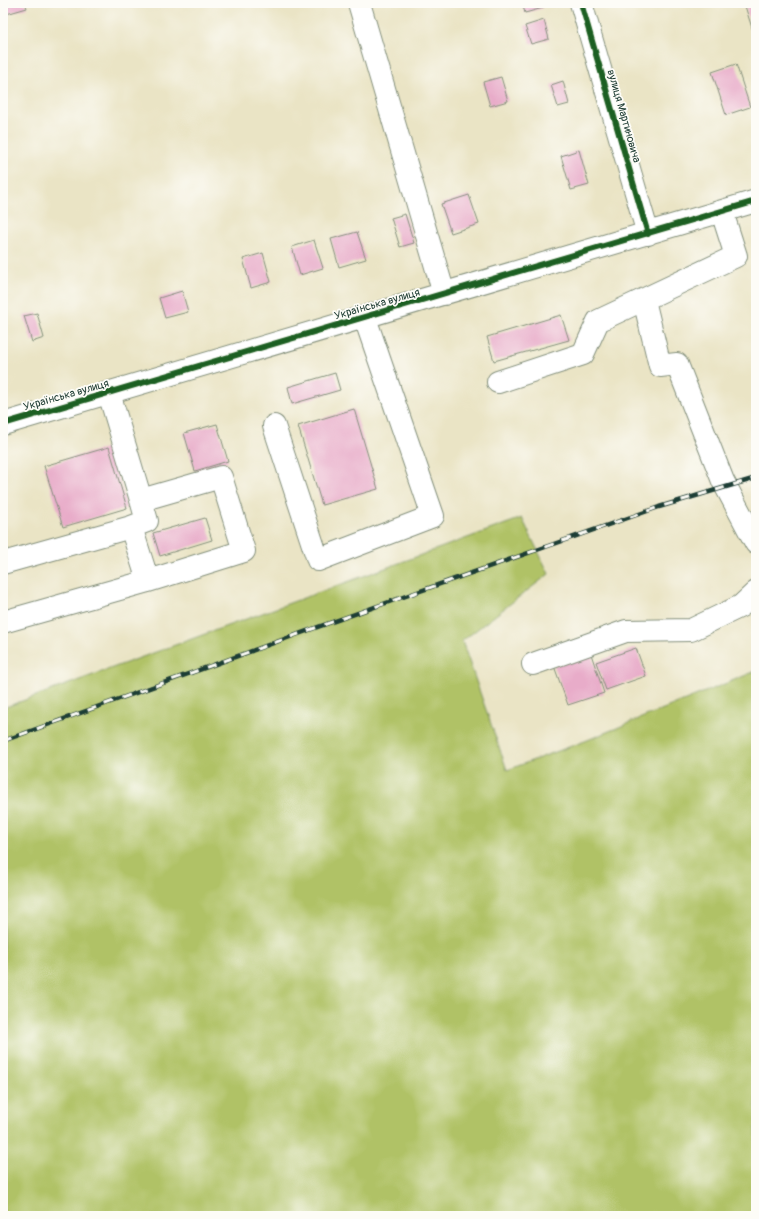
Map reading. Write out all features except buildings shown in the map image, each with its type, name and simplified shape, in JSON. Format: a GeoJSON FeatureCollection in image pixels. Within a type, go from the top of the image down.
{"type":"FeatureCollection","features":[{"type":"Feature","properties":{"kind":"street"},"geometry":{"type":"LineString","coordinates":[[359,3],[444,294]]}},
{"type":"Feature","properties":{"kind":"street","name":"вулиця Мартиновича"},"geometry":{"type":"LineString","coordinates":[[581,3],[648,234]]}},
{"type":"Feature","properties":{"kind":"street","name":"Українська вулиця"},"geometry":{"type":"LineString","coordinates":[[3,424],[756,202]]}},
{"type":"Feature","properties":{"kind":"street"},"geometry":{"type":"LineString","coordinates":[[498,382],[583,354],[598,321],[736,256],[722,212]]}},
{"type":"Feature","properties":{"kind":"street"},"geometry":{"type":"LineString","coordinates":[[644,300],[660,366],[677,364],[723,481],[756,543]]}},
{"type":"Feature","properties":{"kind":"street"},"geometry":{"type":"LineString","coordinates":[[274,426],[318,560],[433,516],[365,318]]}},
{"type":"Feature","properties":{"kind":"street"},"geometry":{"type":"LineString","coordinates":[[3,563],[131,527],[147,521],[109,393]]}},
{"type":"Feature","properties":{"kind":"street"},"geometry":{"type":"LineString","coordinates":[[3,622],[148,581],[244,551],[220,477],[141,500]]}},
{"type":"Feature","properties":{"kind":"street"},"geometry":{"type":"LineString","coordinates":[[131,527],[148,581]]}},
{"type":"Feature","properties":{"kind":"street"},"geometry":{"type":"LineString","coordinates":[[533,664],[626,631],[691,630],[741,606],[756,592]]}},
{"type":"Feature","properties":{"kind":"green space"},"geometry":{"type":"Polygon","coordinates":[[[522,518],[549,574],[462,641],[507,770],[585,741],[756,671],[756,1216],[3,1216],[3,708],[522,518]]]}},
{"type":"Feature","properties":{"kind":"railway"},"geometry":{"type":"LineString","coordinates":[[3,741],[315,628],[659,507],[756,478]]}},
{"type":"Feature","properties":{"kind":"cycle path"},"geometry":{"type":"LineString","coordinates":[[581,3],[648,234]]}},
{"type":"Feature","properties":{"kind":"cycle path"},"geometry":{"type":"LineString","coordinates":[[3,424],[756,201]]}}]}
